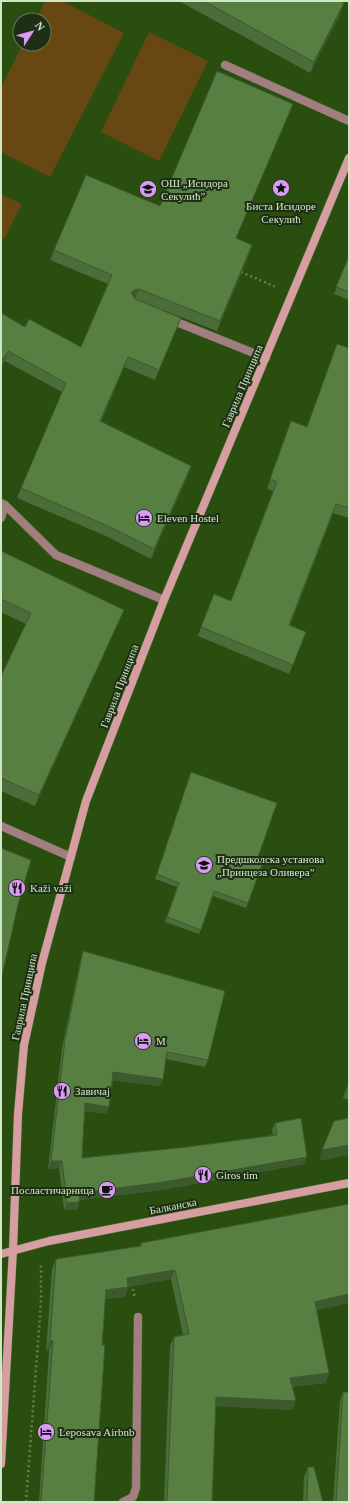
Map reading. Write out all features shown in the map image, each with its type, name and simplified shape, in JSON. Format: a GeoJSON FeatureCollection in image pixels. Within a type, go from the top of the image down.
{"type":"FeatureCollection","features":[{"type":"Feature","properties":{"kind":"street"},"geometry":{"type":"LineString","coordinates":[[225,65],[349,121]]}},
{"type":"Feature","properties":{"kind":"street","name":"Гаврила Принципа"},"geometry":{"type":"LineString","coordinates":[[1,1464],[13,1250],[18,1114],[24,1045],[42,963],[86,801],[164,600],[349,158]]}},
{"type":"Feature","properties":{"kind":"street"},"geometry":{"type":"LineString","coordinates":[[161,315],[266,358]]}},
{"type":"Feature","properties":{"kind":"street"},"geometry":{"type":"LineString","coordinates":[[3,504],[56,555],[164,600]]}},
{"type":"Feature","properties":{"kind":"street"},"geometry":{"type":"LineString","coordinates":[[1,518],[3,504]]}},
{"type":"Feature","properties":{"kind":"street"},"geometry":{"type":"LineString","coordinates":[[1,826],[71,857]]}},
{"type":"Feature","properties":{"kind":"street","name":"Балканска"},"geometry":{"type":"LineString","coordinates":[[1,1254],[13,1250],[349,1183]]}},
{"type":"Feature","properties":{"kind":"street"},"geometry":{"type":"LineString","coordinates":[[123,1502],[133,1497],[136,1488],[138,1317]]}},
{"type":"Feature","properties":{"kind":"path"},"geometry":{"type":"LineString","coordinates":[[241,272],[277,288]]}},
{"type":"Feature","properties":{"kind":"path"},"geometry":{"type":"LineString","coordinates":[[26,1502],[41,1303],[41,1265],[46,1260]]}},
{"type":"Feature","properties":{"kind":"path"},"geometry":{"type":"LineString","coordinates":[[131,1278],[138,1317]]}},
{"type":"Feature","properties":{"kind":"shaded area"},"geometry":{"type":"Polygon","coordinates":[[[45,1],[62,1],[124,33],[50,177],[1,152],[1,87],[19,52],[52,52],[52,12],[40,12],[45,1]]]}},
{"type":"Feature","properties":{"kind":"shaded area"},"geometry":{"type":"Polygon","coordinates":[[[149,32],[208,61],[159,161],[101,132],[149,32]]]}},
{"type":"Feature","properties":{"kind":"shaded area"},"geometry":{"type":"Polygon","coordinates":[[[1,194],[22,204],[4,239],[1,238],[1,194]]]}},
{"type":"Feature","properties":{"kind":"building"},"geometry":{"type":"Polygon","coordinates":[[[204,1],[340,1],[344,3],[314,62],[204,1]]]}},
{"type":"Feature","properties":{"kind":"building"},"geometry":{"type":"Polygon","coordinates":[[[217,71],[293,104],[236,238],[252,245],[220,321],[139,289],[131,292],[135,299],[181,318],[159,370],[128,357],[100,421],[191,466],[154,549],[110,527],[21,488],[66,383],[8,351],[4,358],[1,357],[1,313],[25,327],[29,319],[81,347],[112,275],[54,250],[86,175],[160,206],[217,71]]]}},
{"type":"Feature","properties":{"kind":"building"},"geometry":{"type":"Polygon","coordinates":[[[349,256],[349,292],[336,287],[349,256]]]}},
{"type":"Feature","properties":{"kind":"building"},"geometry":{"type":"Polygon","coordinates":[[[337,344],[349,348],[349,508],[336,504],[289,625],[306,632],[293,665],[201,627],[214,594],[231,601],[277,482],[270,479],[291,421],[307,427],[337,344]]]}},
{"type":"Feature","properties":{"kind":"building"},"geometry":{"type":"Polygon","coordinates":[[[1,551],[124,610],[39,795],[1,778],[1,676],[31,613],[1,599],[1,551]]]}},
{"type":"Feature","properties":{"kind":"building"},"geometry":{"type":"Polygon","coordinates":[[[191,772],[277,803],[256,863],[262,865],[248,903],[214,891],[201,930],[167,917],[179,883],[157,874],[191,772]]]}},
{"type":"Feature","properties":{"kind":"building"},"geometry":{"type":"Polygon","coordinates":[[[1,848],[31,860],[18,905],[1,980],[1,848]]]}},
{"type":"Feature","properties":{"kind":"building"},"geometry":{"type":"Polygon","coordinates":[[[83,951],[225,991],[208,1060],[167,1052],[163,1079],[113,1072],[109,1107],[85,1103],[82,1158],[187,1147],[277,1135],[275,1123],[301,1118],[307,1157],[164,1182],[80,1193],[79,1202],[67,1203],[62,1161],[51,1161],[65,1040],[83,951]]]}},
{"type":"Feature","properties":{"kind":"building"},"geometry":{"type":"Polygon","coordinates":[[[349,1118],[349,1145],[322,1150],[334,1121],[349,1118]]]}},
{"type":"Feature","properties":{"kind":"building"},"geometry":{"type":"Polygon","coordinates":[[[349,1204],[349,1294],[315,1302],[329,1373],[290,1378],[296,1401],[216,1397],[212,1502],[167,1502],[174,1337],[189,1334],[175,1270],[127,1278],[128,1287],[106,1290],[102,1345],[105,1345],[94,1502],[41,1502],[53,1341],[50,1341],[56,1259],[141,1246],[141,1243],[349,1204]]]}},
{"type":"Feature","properties":{"kind":"building"},"geometry":{"type":"Polygon","coordinates":[[[343,1392],[349,1392],[349,1502],[336,1502],[343,1392]]]}},
{"type":"Feature","properties":{"kind":"building"},"geometry":{"type":"Polygon","coordinates":[[[308,1467],[314,1467],[323,1502],[307,1502],[308,1467]]]}},
{"type":"Feature","properties":{"kind":"place","name":"Биста Исидоре Секулић"},"geometry":{"type":"Point","coordinates":[281,188]}},
{"type":"Feature","properties":{"kind":"place","name":"ОШ „Исидора Секулић”"},"geometry":{"type":"Point","coordinates":[148,189]}},
{"type":"Feature","properties":{"kind":"place","name":"Eleven Hostel"},"geometry":{"type":"Point","coordinates":[144,518]}},
{"type":"Feature","properties":{"kind":"place","name":"Предшколска установа „Принцеза Оливера”"},"geometry":{"type":"Point","coordinates":[204,865]}},
{"type":"Feature","properties":{"kind":"place","name":"Kaži važi"},"geometry":{"type":"Point","coordinates":[17,888]}},
{"type":"Feature","properties":{"kind":"place","name":"M"},"geometry":{"type":"Point","coordinates":[143,1041]}},
{"type":"Feature","properties":{"kind":"place","name":"Завичај"},"geometry":{"type":"Point","coordinates":[62,1091]}},
{"type":"Feature","properties":{"kind":"place","name":"Giros tim"},"geometry":{"type":"Point","coordinates":[203,1175]}},
{"type":"Feature","properties":{"kind":"place","name":"Посластичарница"},"geometry":{"type":"Point","coordinates":[107,1190]}},
{"type":"Feature","properties":{"kind":"place","name":"Leposava Airbnb"},"geometry":{"type":"Point","coordinates":[46,1432]}}]}
